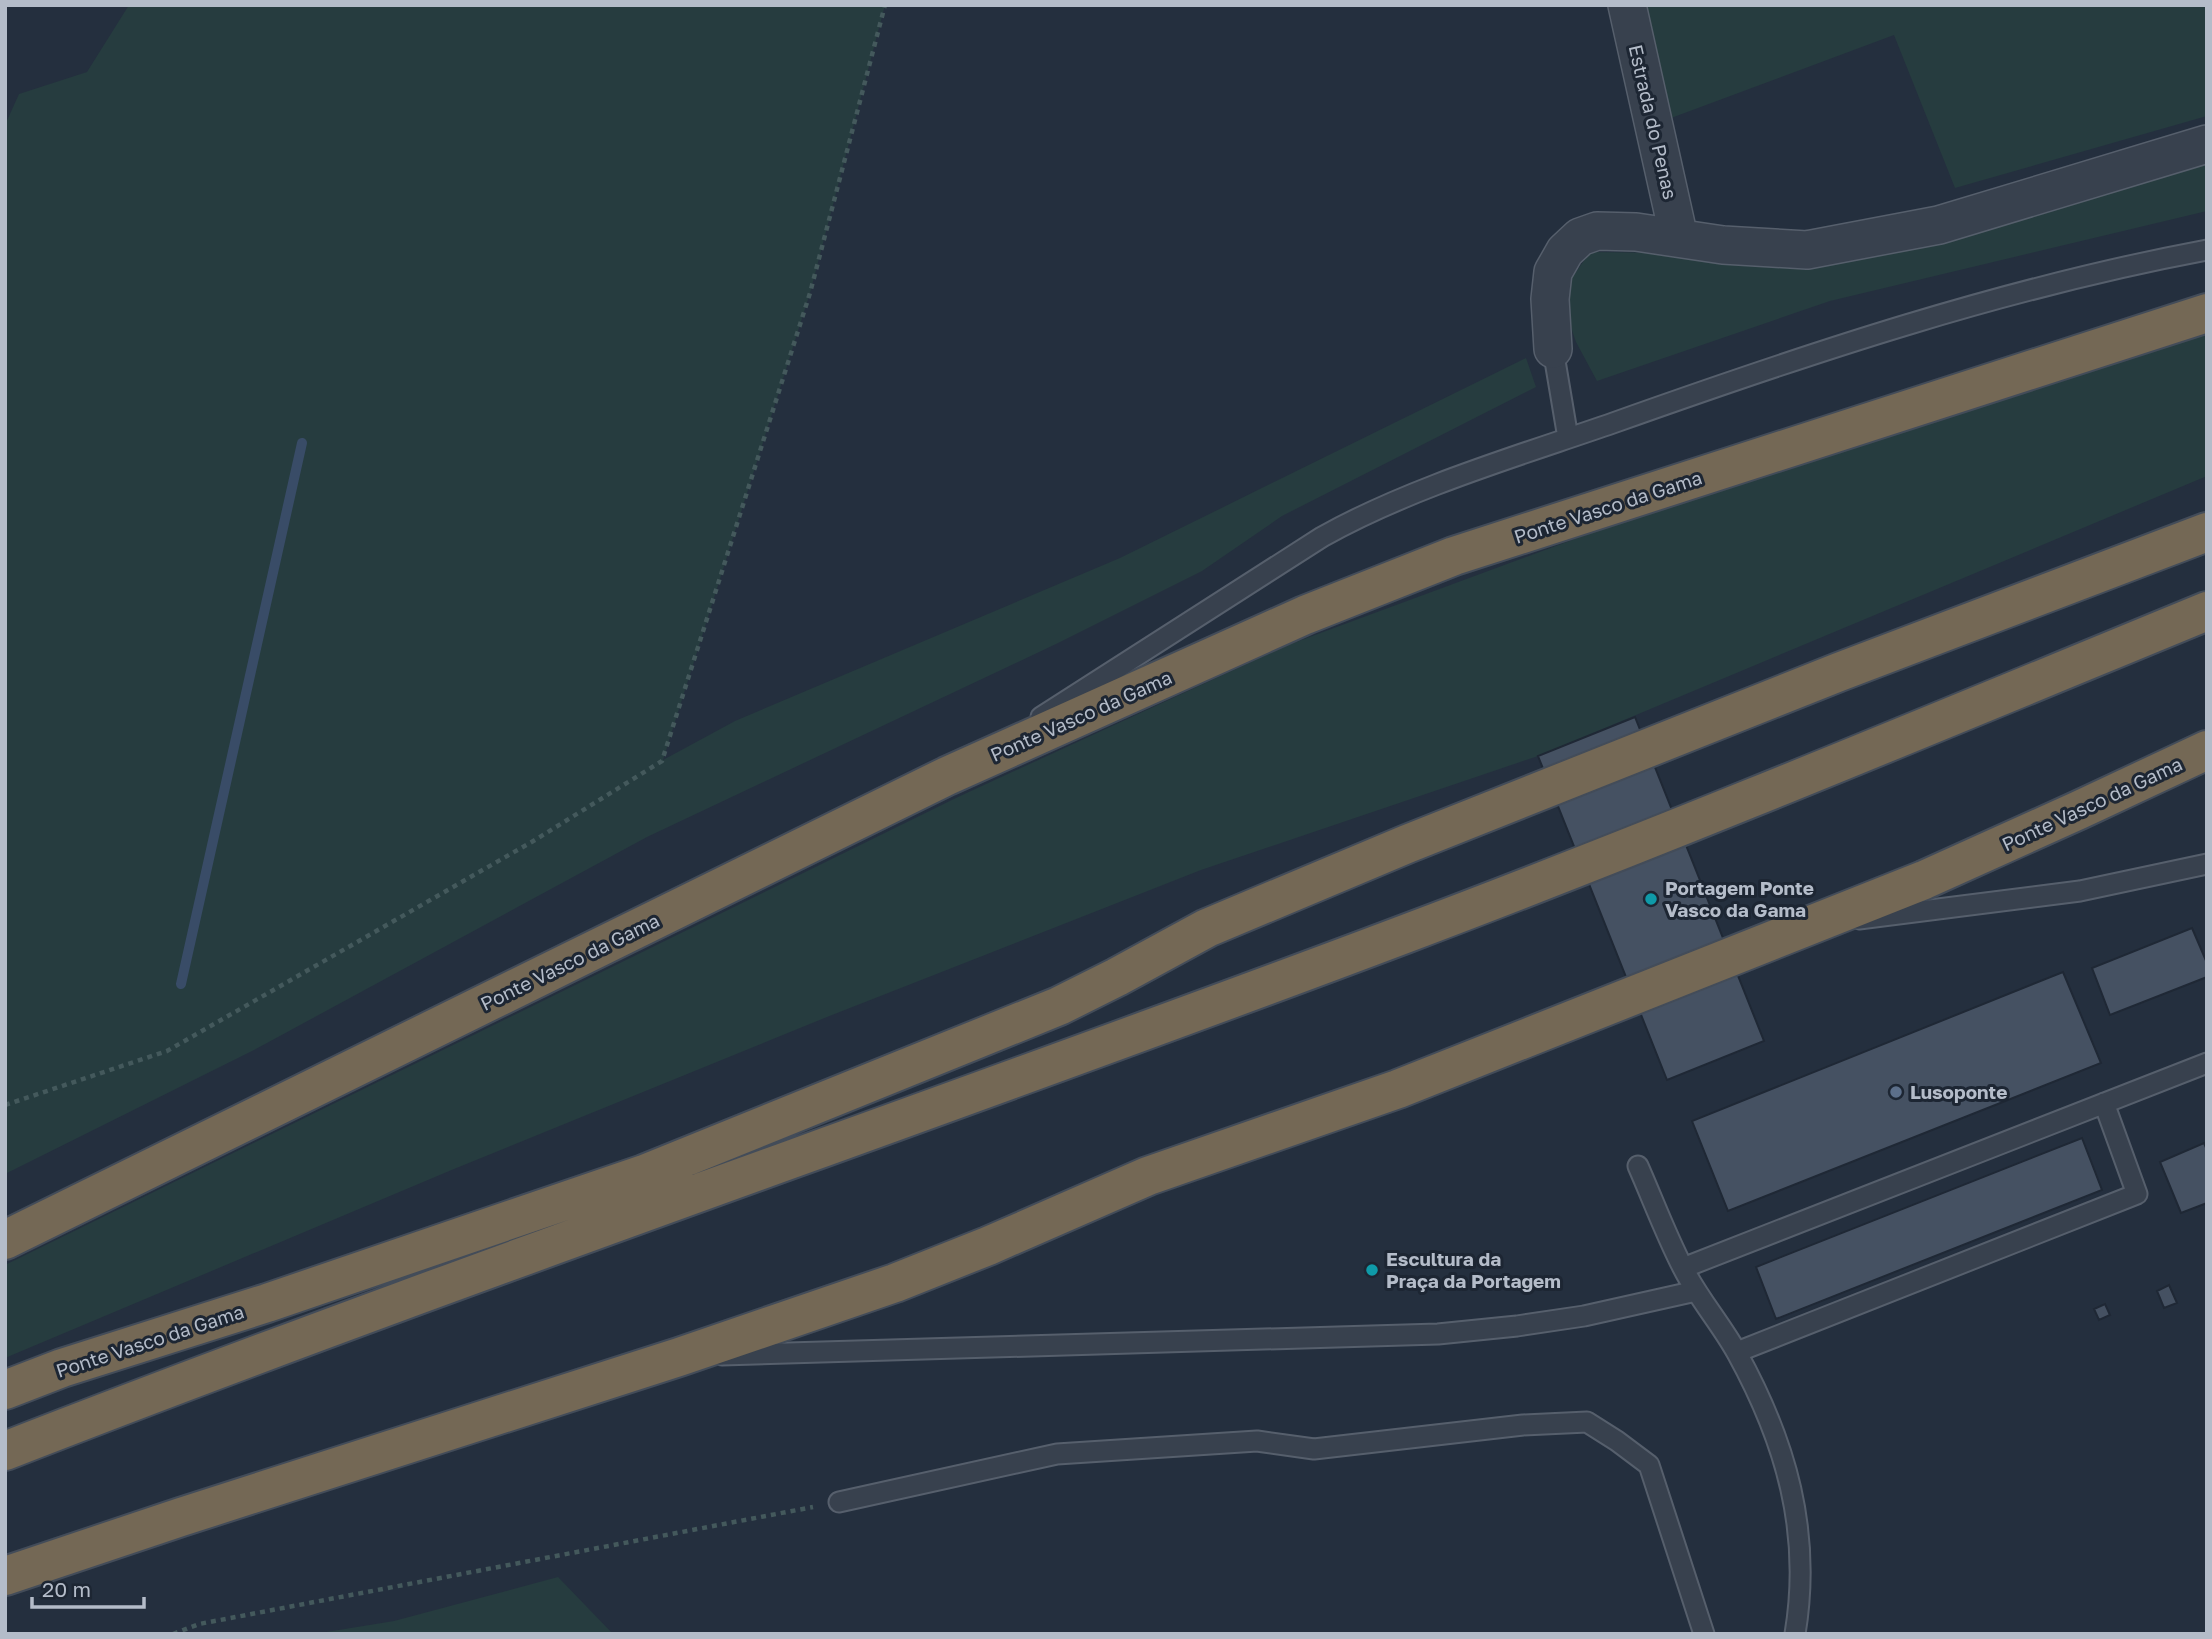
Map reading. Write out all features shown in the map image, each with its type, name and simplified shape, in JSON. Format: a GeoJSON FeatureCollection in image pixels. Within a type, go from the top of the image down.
{"type":"FeatureCollection","features":[{"type":"Feature","properties":{"kind":"highway","name":"Ponte Vasco da Gama"},"geometry":{"type":"LineString","coordinates":[[5,1240],[947,776],[1305,615],[1454,555],[2207,313]]}},
{"type":"Feature","properties":{"kind":"highway","name":"Ponte Vasco da Gama"},"geometry":{"type":"LineString","coordinates":[[5,1390],[62,1368],[278,1299],[644,1174],[1059,1006],[1207,928],[1407,844],[1839,672],[2207,532]]}},
{"type":"Feature","properties":{"kind":"highway"},"geometry":{"type":"LineString","coordinates":[[5,1451],[590,1231],[1214,1006],[1621,852],[2207,611]]}},
{"type":"Feature","properties":{"kind":"highway","name":"Ponte Vasco da Gama"},"geometry":{"type":"LineString","coordinates":[[5,1576],[679,1357],[947,1263],[1148,1176],[1398,1089],[1809,926],[1984,854],[2207,750]]}},
{"type":"Feature","properties":{"kind":"street","name":"Estrada do Penas"},"geometry":{"type":"LineString","coordinates":[[1627,5],[1679,239]]}},
{"type":"Feature","properties":{"kind":"street"},"geometry":{"type":"LineString","coordinates":[[1553,349],[1550,299],[1553,272],[1566,251],[1580,237],[1597,231],[1615,230],[1723,245],[1807,250],[1939,225],[2207,144]]}},
{"type":"Feature","properties":{"kind":"lane"},"geometry":{"type":"LineString","coordinates":[[947,776],[1342,526],[1416,493],[1568,438],[1878,334],[2011,294],[2207,250]]}},
{"type":"Feature","properties":{"kind":"lane"},"geometry":{"type":"LineString","coordinates":[[1553,349],[1568,438]]}},
{"type":"Feature","properties":{"kind":"lane"},"geometry":{"type":"LineString","coordinates":[[1809,926],[2081,891],[2207,864]]}},
{"type":"Feature","properties":{"kind":"lane"},"geometry":{"type":"LineString","coordinates":[[1683,1268],[2207,1063]]}},
{"type":"Feature","properties":{"kind":"lane"},"geometry":{"type":"LineString","coordinates":[[1737,1352],[2137,1194],[2105,1104]]}},
{"type":"Feature","properties":{"kind":"lane"},"geometry":{"type":"LineString","coordinates":[[1638,1166],[1683,1268],[1737,1352],[1772,1428],[1789,1476],[1796,1506],[1801,1580],[1795,1634]]}},
{"type":"Feature","properties":{"kind":"lane"},"geometry":{"type":"LineString","coordinates":[[679,1357],[1438,1334],[1560,1320],[1696,1291]]}},
{"type":"Feature","properties":{"kind":"lane"},"geometry":{"type":"LineString","coordinates":[[839,1502],[1057,1454],[1257,1441],[1314,1449],[1523,1424],[1587,1422],[1649,1465],[1704,1634]]}},
{"type":"Feature","properties":{"kind":"path"},"geometry":{"type":"LineString","coordinates":[[5,1105],[167,1051],[535,840],[662,761],[810,293],[885,5]]}},
{"type":"Feature","properties":{"kind":"path"},"geometry":{"type":"LineString","coordinates":[[173,1634],[199,1624],[839,1502]]}},
{"type":"Feature","properties":{"kind":"green space"},"geometry":{"type":"Polygon","coordinates":[[[129,5],[885,5],[810,293],[663,760],[735,721],[1120,558],[1526,358],[1536,387],[1282,516],[1202,571],[1056,644],[647,837],[254,1050],[5,1174],[5,125],[19,94],[87,72],[129,5]]]}},
{"type":"Feature","properties":{"kind":"green space"},"geometry":{"type":"Polygon","coordinates":[[[1627,5],[2207,5],[2207,116],[1955,188],[1894,35],[1655,124],[1627,5]]]}},
{"type":"Feature","properties":{"kind":"green space"},"geometry":{"type":"Polygon","coordinates":[[[2207,157],[2207,211],[1830,301],[1597,381],[1576,342],[1560,295],[1590,252],[1677,253],[1804,264],[2207,157]]]}},
{"type":"Feature","properties":{"kind":"green space"},"geometry":{"type":"Polygon","coordinates":[[[2207,324],[2207,476],[1538,756],[1201,870],[827,1017],[454,1169],[5,1358],[5,1265],[958,797],[1288,645],[1808,453],[2207,324]]]}},
{"type":"Feature","properties":{"kind":"green space"},"geometry":{"type":"Polygon","coordinates":[[[558,1577],[613,1634],[314,1634],[394,1621],[558,1577]]]}},
{"type":"Feature","properties":{"kind":"building","name":"Portagem Ponte Vasco da Gama"},"geometry":{"type":"Polygon","coordinates":[[[1635,717],[1764,1041],[1667,1080],[1538,756],[1635,717]]]}},
{"type":"Feature","properties":{"kind":"building"},"geometry":{"type":"Polygon","coordinates":[[[2192,928],[2207,963],[2207,977],[2110,1015],[2092,968],[2192,928]]]}},
{"type":"Feature","properties":{"kind":"building","name":"Lusoponte"},"geometry":{"type":"Polygon","coordinates":[[[2063,972],[2101,1063],[1728,1211],[1692,1121],[2063,972]]]}},
{"type":"Feature","properties":{"kind":"building"},"geometry":{"type":"Polygon","coordinates":[[[2082,1138],[2102,1190],[1776,1319],[1756,1267],[2082,1138]]]}},
{"type":"Feature","properties":{"kind":"building"},"geometry":{"type":"Polygon","coordinates":[[[2204,1143],[2207,1150],[2207,1203],[2181,1213],[2160,1162],[2204,1143]]]}},
{"type":"Feature","properties":{"kind":"building"},"geometry":{"type":"Polygon","coordinates":[[[2169,1285],[2177,1303],[2164,1308],[2157,1291],[2169,1285]]]}},
{"type":"Feature","properties":{"kind":"building"},"geometry":{"type":"Polygon","coordinates":[[[2105,1304],[2110,1315],[2099,1320],[2094,1309],[2105,1304]]]}},
{"type":"Feature","properties":{"kind":"waterway"},"geometry":{"type":"LineString","coordinates":[[181,984],[302,443]]}},
{"type":"Feature","properties":{"kind":"place","name":"Portagem Ponte Vasco da Gama"},"geometry":{"type":"Point","coordinates":[1651,899]}},
{"type":"Feature","properties":{"kind":"place","name":"Lusoponte"},"geometry":{"type":"Point","coordinates":[1896,1092]}},
{"type":"Feature","properties":{"kind":"place","name":"Escultura da Praça da Portagem"},"geometry":{"type":"Point","coordinates":[1372,1270]}}]}
